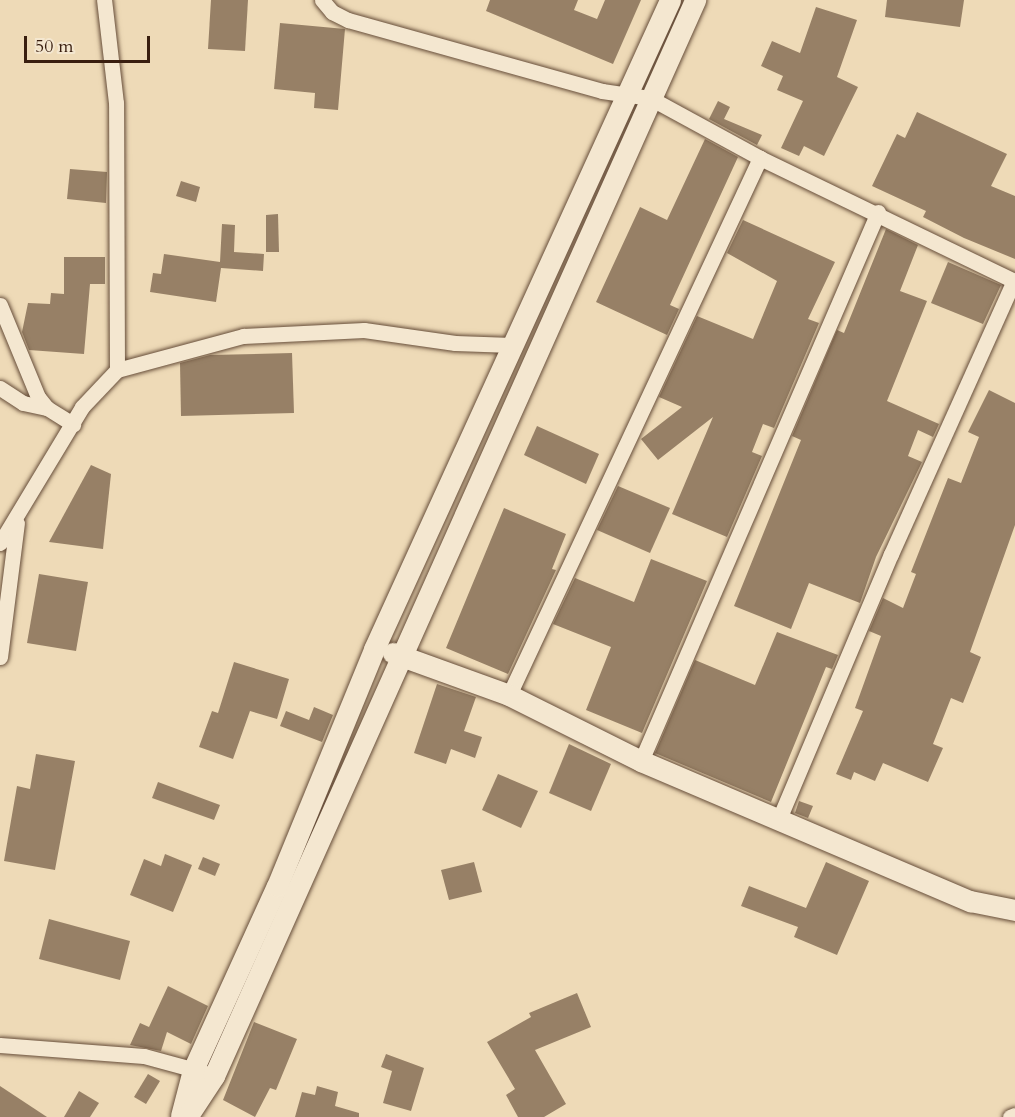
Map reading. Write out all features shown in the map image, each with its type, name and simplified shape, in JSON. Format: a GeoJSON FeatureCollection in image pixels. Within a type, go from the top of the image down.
{"type":"FeatureCollection","features":[{"type":"Feature","properties":{"kind":"main road"},"geometry":{"type":"LineString","coordinates":[[187,1117],[214,1076],[287,890],[374,649],[626,92],[670,0]]}},
{"type":"Feature","properties":{"kind":"main road"},"geometry":{"type":"LineString","coordinates":[[180,1117],[193,1070],[405,656],[695,0]]}},
{"type":"Feature","properties":{"kind":"main road"},"geometry":{"type":"LineString","coordinates":[[512,345],[538,352]]}},
{"type":"Feature","properties":{"kind":"main road"},"geometry":{"type":"LineString","coordinates":[[374,649],[405,656],[509,695],[641,761],[970,901],[1015,910]]}},
{"type":"Feature","properties":{"kind":"street"},"geometry":{"type":"LineString","coordinates":[[104,0],[116,103],[117,370]]}},
{"type":"Feature","properties":{"kind":"street"},"geometry":{"type":"LineString","coordinates":[[322,0],[332,12],[348,20],[602,91],[626,92],[650,98],[760,158],[878,212],[1014,281],[891,554],[779,819]]}},
{"type":"Feature","properties":{"kind":"street"},"geometry":{"type":"LineString","coordinates":[[509,695],[760,158]]}},
{"type":"Feature","properties":{"kind":"street"},"geometry":{"type":"LineString","coordinates":[[641,761],[878,212]]}},
{"type":"Feature","properties":{"kind":"street"},"geometry":{"type":"LineString","coordinates":[[0,305],[19,358],[47,408]]}},
{"type":"Feature","properties":{"kind":"street"},"geometry":{"type":"LineString","coordinates":[[0,543],[82,407],[117,370],[243,336],[364,330],[455,343],[512,345]]}},
{"type":"Feature","properties":{"kind":"street"},"geometry":{"type":"LineString","coordinates":[[0,388],[23,404],[47,408],[72,424]]}},
{"type":"Feature","properties":{"kind":"street"},"geometry":{"type":"LineString","coordinates":[[0,657],[17,518]]}},
{"type":"Feature","properties":{"kind":"street"},"geometry":{"type":"LineString","coordinates":[[0,1045],[144,1056],[214,1076]]}},
{"type":"Feature","properties":{"kind":"street"},"geometry":{"type":"LineString","coordinates":[[1010,1117],[1015,1115]]}},
{"type":"Feature","properties":{"kind":"building"},"geometry":{"type":"Polygon","coordinates":[[[211,0],[248,0],[245,51],[208,49],[211,0]]]}},
{"type":"Feature","properties":{"kind":"building"},"geometry":{"type":"Polygon","coordinates":[[[490,0],[578,0],[574,10],[597,19],[605,0],[641,0],[613,64],[486,11],[490,0]]]}},
{"type":"Feature","properties":{"kind":"building"},"geometry":{"type":"Polygon","coordinates":[[[887,0],[964,0],[960,27],[885,17],[887,0]]]}},
{"type":"Feature","properties":{"kind":"building"},"geometry":{"type":"Polygon","coordinates":[[[816,7],[857,20],[837,77],[858,87],[824,156],[804,146],[799,156],[781,148],[803,101],[777,90],[783,76],[761,66],[772,41],[800,53],[816,7]]]}},
{"type":"Feature","properties":{"kind":"building"},"geometry":{"type":"Polygon","coordinates":[[[280,23],[345,29],[338,110],[314,108],[315,93],[274,89],[280,23]]]}},
{"type":"Feature","properties":{"kind":"building"},"geometry":{"type":"Polygon","coordinates":[[[718,101],[730,107],[724,119],[762,135],[757,145],[709,119],[718,101]]]}},
{"type":"Feature","properties":{"kind":"building"},"geometry":{"type":"Polygon","coordinates":[[[917,112],[1007,154],[991,186],[1015,196],[1015,259],[964,238],[923,217],[926,211],[872,186],[897,134],[905,138],[917,112]]]}},
{"type":"Feature","properties":{"kind":"building"},"geometry":{"type":"Polygon","coordinates":[[[705,139],[738,157],[670,305],[679,309],[667,335],[596,302],[640,207],[667,220],[705,139]]]}},
{"type":"Feature","properties":{"kind":"building"},"geometry":{"type":"Polygon","coordinates":[[[70,169],[107,172],[106,203],[67,199],[70,169]]]}},
{"type":"Feature","properties":{"kind":"building"},"geometry":{"type":"Polygon","coordinates":[[[181,181],[200,187],[196,202],[176,196],[181,181]]]}},
{"type":"Feature","properties":{"kind":"building"},"geometry":{"type":"Polygon","coordinates":[[[278,214],[279,252],[266,252],[266,215],[278,214]]]}},
{"type":"Feature","properties":{"kind":"building"},"geometry":{"type":"Polygon","coordinates":[[[743,220],[835,262],[808,319],[819,323],[774,428],[763,424],[752,452],[762,456],[727,537],[672,514],[713,417],[658,460],[641,439],[682,407],[659,397],[697,316],[753,339],[777,281],[727,253],[743,220]]]}},
{"type":"Feature","properties":{"kind":"building"},"geometry":{"type":"Polygon","coordinates":[[[222,224],[235,225],[234,252],[264,254],[263,271],[221,268],[216,302],[150,292],[153,273],[161,274],[164,254],[220,262],[222,224]]]}},
{"type":"Feature","properties":{"kind":"building"},"geometry":{"type":"Polygon","coordinates":[[[886,229],[918,245],[900,291],[927,301],[887,401],[939,424],[933,437],[918,430],[908,456],[922,462],[876,557],[860,603],[809,583],[791,629],[734,606],[801,440],[792,436],[837,330],[844,333],[886,229]]]}},
{"type":"Feature","properties":{"kind":"building"},"geometry":{"type":"Polygon","coordinates":[[[64,257],[105,257],[105,284],[90,284],[84,354],[29,350],[22,332],[28,303],[50,304],[51,293],[64,294],[64,257]]]}},
{"type":"Feature","properties":{"kind":"building"},"geometry":{"type":"Polygon","coordinates":[[[948,262],[1001,285],[983,324],[931,303],[948,262]]]}},
{"type":"Feature","properties":{"kind":"building"},"geometry":{"type":"Polygon","coordinates":[[[292,353],[294,413],[181,416],[180,363],[210,355],[292,353]]]}},
{"type":"Feature","properties":{"kind":"building"},"geometry":{"type":"Polygon","coordinates":[[[989,390],[1015,403],[1015,525],[970,652],[981,657],[963,703],[951,698],[933,744],[943,748],[928,782],[883,763],[875,781],[854,772],[851,780],[836,774],[863,711],[855,708],[881,636],[869,631],[883,598],[903,608],[916,574],[911,572],[948,478],[961,483],[979,437],[968,432],[989,390]]]}},
{"type":"Feature","properties":{"kind":"building"},"geometry":{"type":"Polygon","coordinates":[[[537,426],[599,454],[586,484],[524,455],[537,426]]]}},
{"type":"Feature","properties":{"kind":"building"},"geometry":{"type":"Polygon","coordinates":[[[91,465],[111,474],[103,549],[49,542],[91,465]]]}},
{"type":"Feature","properties":{"kind":"building"},"geometry":{"type":"Polygon","coordinates":[[[618,486],[670,508],[650,553],[597,530],[618,486]]]}},
{"type":"Feature","properties":{"kind":"building"},"geometry":{"type":"Polygon","coordinates":[[[504,508],[566,534],[552,569],[556,570],[508,674],[446,648],[504,508]]]}},
{"type":"Feature","properties":{"kind":"building"},"geometry":{"type":"Polygon","coordinates":[[[651,559],[707,581],[642,733],[586,710],[611,647],[553,624],[575,578],[634,602],[651,559]]]}},
{"type":"Feature","properties":{"kind":"building"},"geometry":{"type":"Polygon","coordinates":[[[39,574],[88,582],[76,651],[27,643],[39,574]]]}},
{"type":"Feature","properties":{"kind":"building"},"geometry":{"type":"Polygon","coordinates":[[[777,632],[838,655],[832,669],[826,667],[771,802],[655,753],[695,660],[755,685],[777,632]]]}},
{"type":"Feature","properties":{"kind":"building"},"geometry":{"type":"Polygon","coordinates":[[[234,662],[289,679],[277,719],[250,711],[233,759],[199,747],[212,711],[218,713],[234,662]]]}},
{"type":"Feature","properties":{"kind":"building"},"geometry":{"type":"Polygon","coordinates":[[[437,684],[476,697],[464,731],[482,737],[475,758],[451,749],[446,764],[414,753],[437,684]]]}},
{"type":"Feature","properties":{"kind":"building"},"geometry":{"type":"Polygon","coordinates":[[[314,707],[333,715],[322,742],[280,726],[286,711],[309,720],[314,707]]]}},
{"type":"Feature","properties":{"kind":"building"},"geometry":{"type":"Polygon","coordinates":[[[569,744],[611,764],[591,811],[549,793],[569,744]]]}},
{"type":"Feature","properties":{"kind":"building"},"geometry":{"type":"Polygon","coordinates":[[[36,754],[75,761],[55,870],[4,861],[17,786],[30,789],[36,754]]]}},
{"type":"Feature","properties":{"kind":"building"},"geometry":{"type":"Polygon","coordinates":[[[498,774],[538,791],[521,828],[482,810],[498,774]]]}},
{"type":"Feature","properties":{"kind":"building"},"geometry":{"type":"Polygon","coordinates":[[[158,782],[220,805],[214,820],[152,798],[158,782]]]}},
{"type":"Feature","properties":{"kind":"building"},"geometry":{"type":"Polygon","coordinates":[[[799,801],[813,806],[808,818],[795,813],[799,801]]]}},
{"type":"Feature","properties":{"kind":"building"},"geometry":{"type":"Polygon","coordinates":[[[165,854],[192,865],[173,912],[130,895],[144,859],[161,866],[165,854]]]}},
{"type":"Feature","properties":{"kind":"building"},"geometry":{"type":"Polygon","coordinates":[[[203,857],[220,864],[215,876],[198,869],[203,857]]]}},
{"type":"Feature","properties":{"kind":"building"},"geometry":{"type":"Polygon","coordinates":[[[474,862],[482,892],[449,900],[441,870],[474,862]]]}},
{"type":"Feature","properties":{"kind":"building"},"geometry":{"type":"Polygon","coordinates":[[[826,862],[869,881],[837,955],[794,937],[798,927],[741,906],[749,886],[806,908],[826,862]]]}},
{"type":"Feature","properties":{"kind":"building"},"geometry":{"type":"Polygon","coordinates":[[[49,919],[130,941],[120,980],[39,959],[49,919]]]}},
{"type":"Feature","properties":{"kind":"building"},"geometry":{"type":"Polygon","coordinates":[[[168,986],[208,1006],[191,1044],[167,1032],[161,1051],[130,1045],[140,1023],[149,1027],[168,986]]]}},
{"type":"Feature","properties":{"kind":"building"},"geometry":{"type":"Polygon","coordinates":[[[577,993],[591,1027],[535,1050],[566,1104],[544,1117],[518,1117],[506,1095],[515,1089],[487,1042],[531,1017],[529,1013],[577,993]]]}},
{"type":"Feature","properties":{"kind":"building"},"geometry":{"type":"Polygon","coordinates":[[[254,1022],[297,1039],[276,1090],[270,1088],[255,1117],[223,1100],[254,1022]]]}},
{"type":"Feature","properties":{"kind":"building"},"geometry":{"type":"Polygon","coordinates":[[[386,1054],[424,1068],[411,1111],[383,1103],[392,1071],[381,1067],[386,1054]]]}},
{"type":"Feature","properties":{"kind":"building"},"geometry":{"type":"Polygon","coordinates":[[[148,1074],[160,1081],[146,1104],[134,1097],[148,1074]]]}},
{"type":"Feature","properties":{"kind":"building"},"geometry":{"type":"Polygon","coordinates":[[[0,1086],[47,1117],[0,1117],[0,1086]]]}},
{"type":"Feature","properties":{"kind":"building"},"geometry":{"type":"Polygon","coordinates":[[[317,1086],[338,1092],[335,1106],[359,1113],[359,1117],[295,1117],[302,1092],[315,1095],[317,1086]]]}},
{"type":"Feature","properties":{"kind":"building"},"geometry":{"type":"Polygon","coordinates":[[[79,1091],[99,1103],[90,1117],[64,1117],[79,1091]]]}}]}
